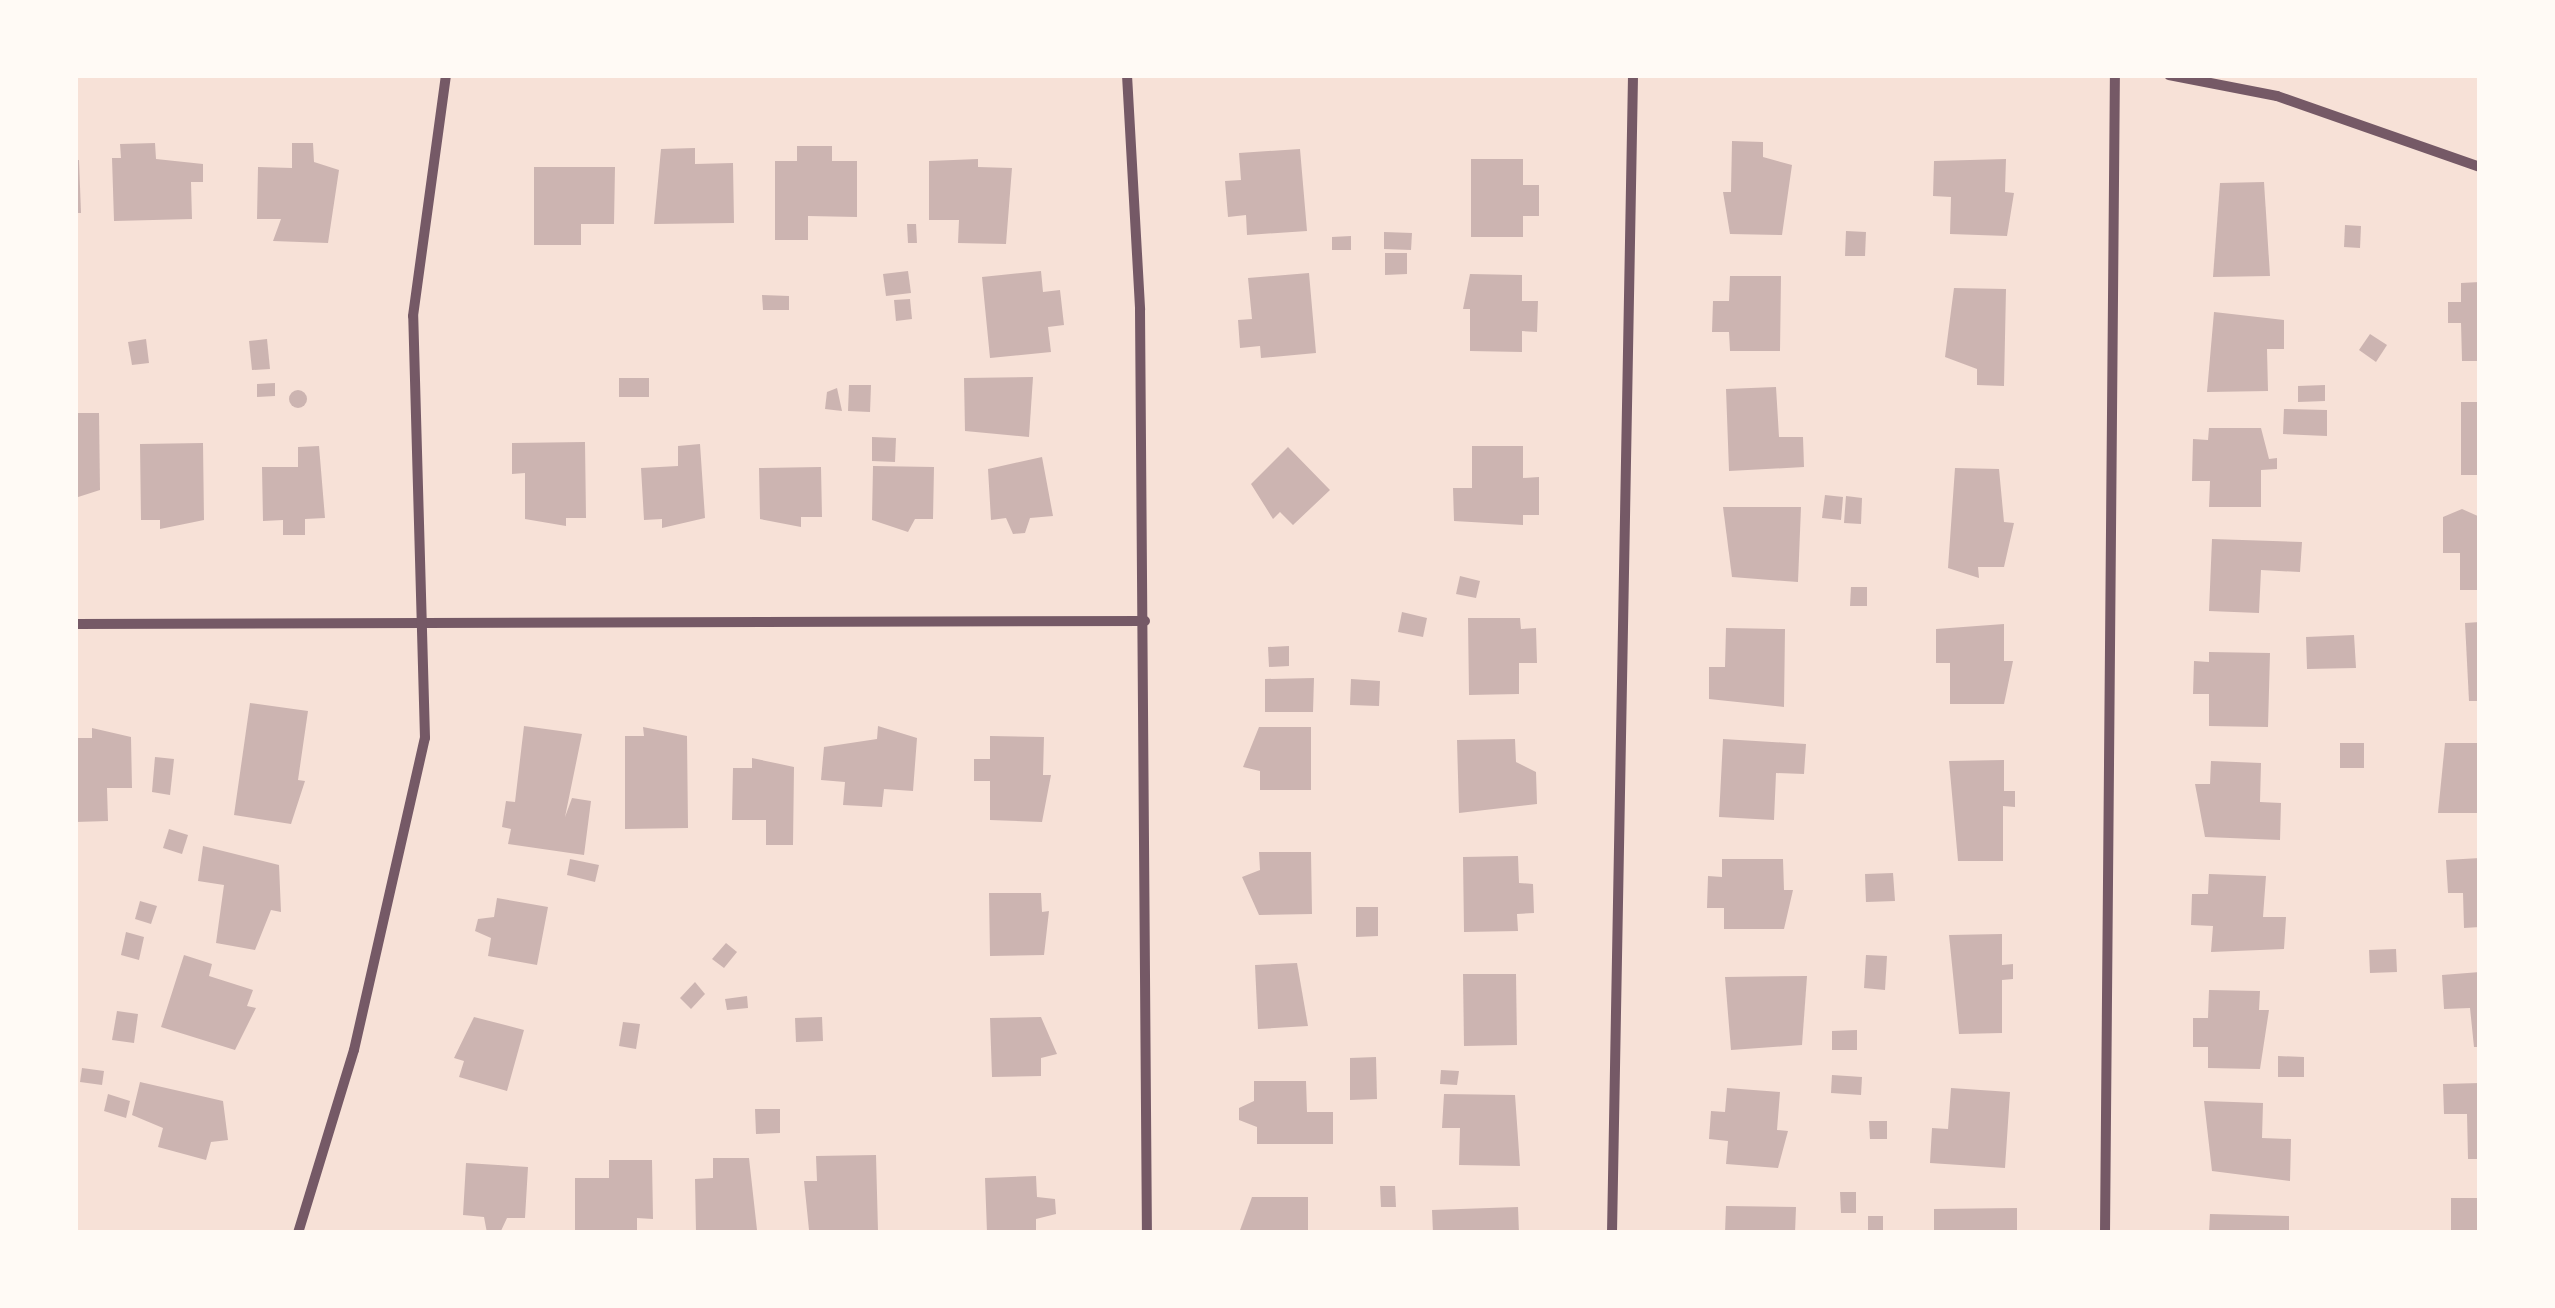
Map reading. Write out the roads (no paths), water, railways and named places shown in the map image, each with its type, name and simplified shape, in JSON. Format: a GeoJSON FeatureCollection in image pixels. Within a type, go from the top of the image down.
{"type":"FeatureCollection","features":[{"type":"Feature","properties":{"kind":"street"},"geometry":{"type":"LineString","coordinates":[[298,1233],[412,810],[425,738],[427,618],[414,316],[446,75]]}},
{"type":"Feature","properties":{"kind":"street"},"geometry":{"type":"LineString","coordinates":[[1127,75],[1145,620],[1146,1233]]}},
{"type":"Feature","properties":{"kind":"street"},"geometry":{"type":"LineString","coordinates":[[1612,1233],[1634,75]]}},
{"type":"Feature","properties":{"kind":"street"},"geometry":{"type":"LineString","coordinates":[[2105,1233],[2114,75]]}},
{"type":"Feature","properties":{"kind":"street"},"geometry":{"type":"LineString","coordinates":[[2169,75],[2276,96],[2480,166]]}},
{"type":"Feature","properties":{"kind":"street"},"geometry":{"type":"LineString","coordinates":[[75,624],[427,618],[1145,620]]}}]}
